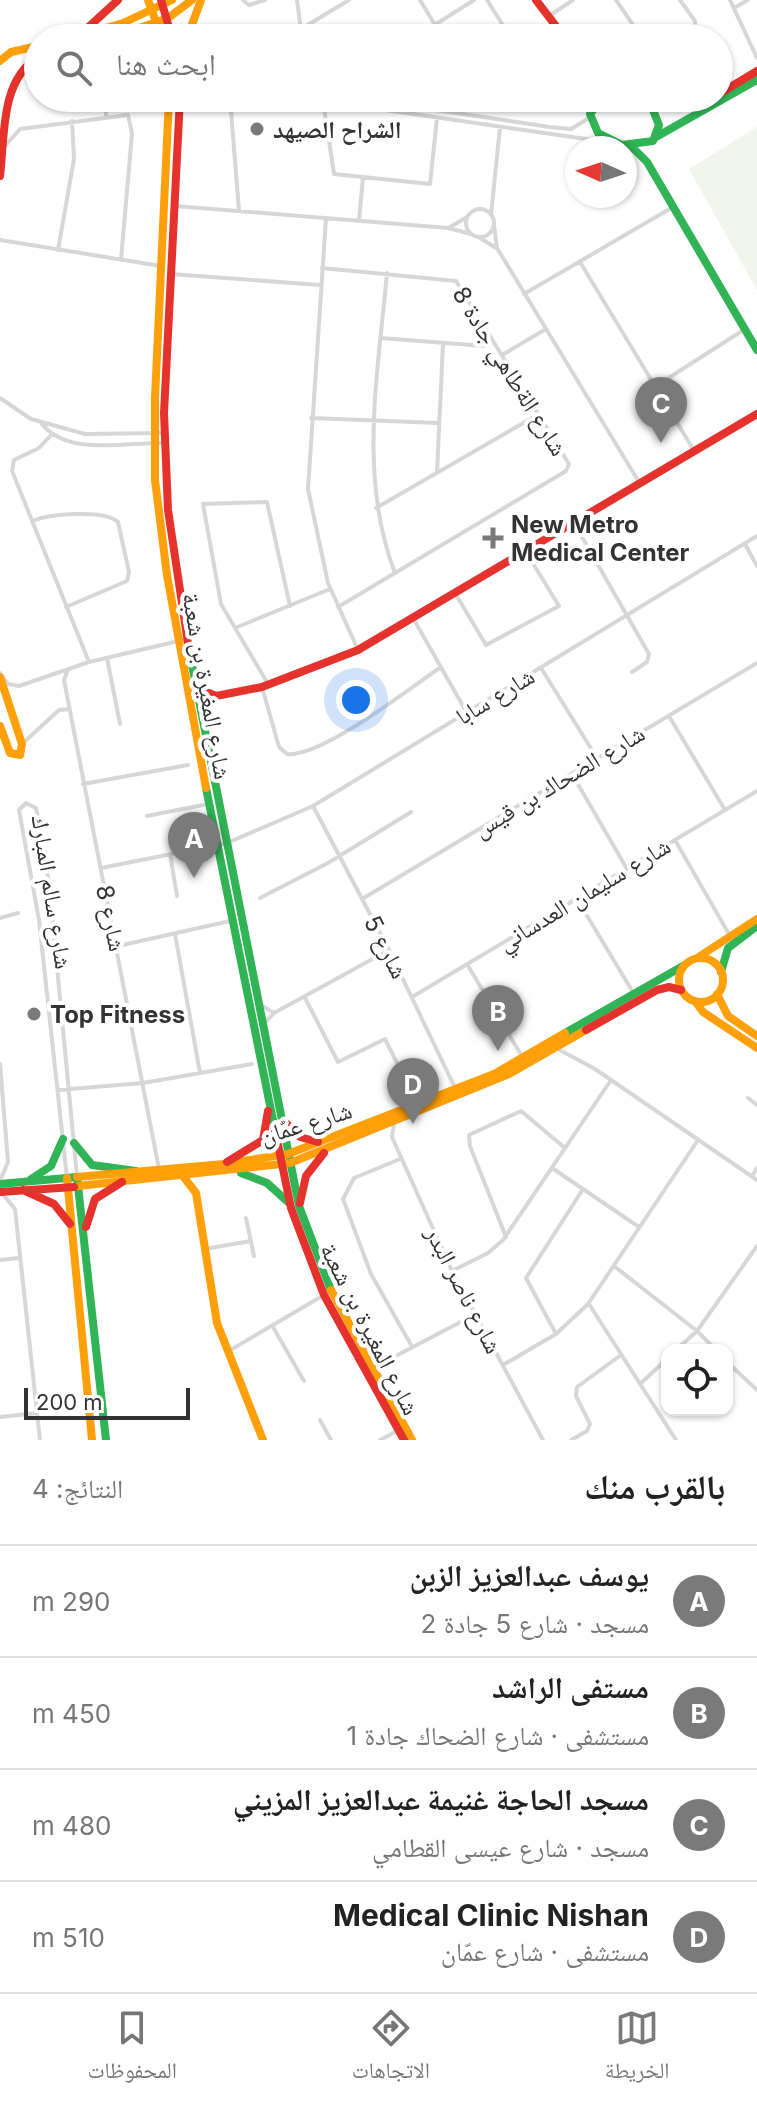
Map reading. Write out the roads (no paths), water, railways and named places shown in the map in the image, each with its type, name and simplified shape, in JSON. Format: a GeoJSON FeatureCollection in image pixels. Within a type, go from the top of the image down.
{"type":"FeatureCollection","features":[{"type":"Feature","properties":{"kind":"main road"},"geometry":{"type":"LineString","coordinates":[[93,24],[106,15],[118,0]]}},
{"type":"Feature","properties":{"kind":"main road"},"geometry":{"type":"LineString","coordinates":[[148,0],[158,23]]}},
{"type":"Feature","properties":{"kind":"main road"},"geometry":{"type":"LineString","coordinates":[[155,24],[192,0]]}},
{"type":"Feature","properties":{"kind":"main road"},"geometry":{"type":"LineString","coordinates":[[192,24],[201,0]]}},
{"type":"Feature","properties":{"kind":"main road"},"geometry":{"type":"LineString","coordinates":[[536,0],[555,24]]}},
{"type":"Feature","properties":{"kind":"main road"},"geometry":{"type":"LineString","coordinates":[[114,24],[153,11],[166,2],[169,24]]}},
{"type":"Feature","properties":{"kind":"main road"},"geometry":{"type":"LineString","coordinates":[[0,61],[11,52],[24,49]]}},
{"type":"Feature","properties":{"kind":"main road"},"geometry":{"type":"LineString","coordinates":[[13,66],[24,62]]}},
{"type":"Feature","properties":{"kind":"main road"},"geometry":{"type":"LineString","coordinates":[[733,86],[757,71]]}},
{"type":"Feature","properties":{"kind":"main road"},"geometry":{"type":"LineString","coordinates":[[733,94],[757,80]]}},
{"type":"Feature","properties":{"kind":"main road"},"geometry":{"type":"LineString","coordinates":[[0,176],[3,149],[1,88]]}},
{"type":"Feature","properties":{"kind":"main road","name":"شارع المغيرة بن شعبة"},"geometry":{"type":"LineString","coordinates":[[168,112],[161,266],[160,438],[183,640],[208,804],[295,1207],[324,1295],[412,1440]]}},
{"type":"Feature","properties":{"kind":"main road","name":"شارع المغيرة بن شعبة"},"geometry":{"type":"LineString","coordinates":[[160,438],[179,112]]}},
{"type":"Feature","properties":{"kind":"main road"},"geometry":{"type":"LineString","coordinates":[[647,162],[658,118],[654,112]]}},
{"type":"Feature","properties":{"kind":"main road"},"geometry":{"type":"LineString","coordinates":[[637,142],[654,139],[701,112]]}},
{"type":"Feature","properties":{"kind":"main road"},"geometry":{"type":"LineString","coordinates":[[593,113],[593,129],[601,136]]}},
{"type":"Feature","properties":{"kind":"main road"},"geometry":{"type":"LineString","coordinates":[[637,152],[647,162],[757,350]]}},
{"type":"Feature","properties":{"kind":"main road"},"geometry":{"type":"LineString","coordinates":[[197,688],[216,696],[265,686],[358,650],[693,449],[757,414]]}},
{"type":"Feature","properties":{"kind":"main road","name":"شارع المغيرة بن شعبة"},"geometry":{"type":"LineString","coordinates":[[183,640],[197,688],[282,1118],[284,1160]]}},
{"type":"Feature","properties":{"kind":"main road"},"geometry":{"type":"LineString","coordinates":[[0,675],[22,744],[20,755],[11,754],[0,726]]}},
{"type":"Feature","properties":{"kind":"main road"},"geometry":{"type":"LineString","coordinates":[[202,714],[216,696]]}},
{"type":"Feature","properties":{"kind":"main road"},"geometry":{"type":"LineString","coordinates":[[757,919],[683,966],[679,975],[681,990],[703,1012],[757,1048]]}},
{"type":"Feature","properties":{"kind":"main road"},"geometry":{"type":"LineString","coordinates":[[721,972],[728,948],[757,926]]}},
{"type":"Feature","properties":{"kind":"main road"},"geometry":{"type":"LineString","coordinates":[[695,1001],[709,1000],[717,994],[723,981],[721,972],[712,961],[698,958]]}},
{"type":"Feature","properties":{"kind":"main road","name":"شارع عمّان"},"geometry":{"type":"LineString","coordinates":[[325,1145],[523,1059],[683,966]]}},
{"type":"Feature","properties":{"kind":"main road","name":"شارع عمّان"},"geometry":{"type":"LineString","coordinates":[[78,1181],[122,1182],[205,1174],[284,1160],[394,1123],[509,1074],[657,990],[669,987],[681,990]]}},
{"type":"Feature","properties":{"kind":"main road"},"geometry":{"type":"LineString","coordinates":[[717,994],[728,1016],[757,1036]]}},
{"type":"Feature","properties":{"kind":"main road"},"geometry":{"type":"LineString","coordinates":[[224,1164],[252,1151],[264,1139],[268,1092]]}},
{"type":"Feature","properties":{"kind":"main road"},"geometry":{"type":"LineString","coordinates":[[234,1171],[267,1183],[295,1207],[309,1171],[325,1145],[300,1137],[282,1118]]}},
{"type":"Feature","properties":{"kind":"main road"},"geometry":{"type":"LineString","coordinates":[[63,1136],[51,1166],[25,1186],[54,1204],[72,1228]]}},
{"type":"Feature","properties":{"kind":"main road"},"geometry":{"type":"LineString","coordinates":[[74,1143],[92,1165],[127,1167],[136,1171]]}},
{"type":"Feature","properties":{"kind":"main road","name":"شارع عمّان"},"geometry":{"type":"LineString","coordinates":[[0,1192],[136,1171],[284,1160]]}},
{"type":"Feature","properties":{"kind":"main road"},"geometry":{"type":"LineString","coordinates":[[196,1193],[205,1174]]}},
{"type":"Feature","properties":{"kind":"main road"},"geometry":{"type":"LineString","coordinates":[[183,1176],[196,1193],[217,1323],[262,1440]]}},
{"type":"Feature","properties":{"kind":"main road"},"geometry":{"type":"LineString","coordinates":[[78,1181],[106,1440]]}},
{"type":"Feature","properties":{"kind":"main road","name":"شارع عمّان"},"geometry":{"type":"LineString","coordinates":[[0,1182],[25,1186]]}},
{"type":"Feature","properties":{"kind":"main road"},"geometry":{"type":"LineString","coordinates":[[84,1236],[95,1199],[122,1182]]}},
{"type":"Feature","properties":{"kind":"main road"},"geometry":{"type":"LineString","coordinates":[[67,1183],[86,1373],[93,1391],[95,1440]]}},
{"type":"Feature","properties":{"kind":"main road","name":"شارع المغيرة بن شعبة"},"geometry":{"type":"LineString","coordinates":[[295,1207],[332,1292],[404,1440]]}},
{"type":"Feature","properties":{"kind":"main road"},"geometry":{"type":"LineString","coordinates":[[77,1285],[89,1283]]}},
{"type":"Feature","properties":{"kind":"street"},"geometry":{"type":"LineString","coordinates":[[243,0],[249,5],[265,0]]}},
{"type":"Feature","properties":{"kind":"street"},"geometry":{"type":"LineString","coordinates":[[297,0],[300,24]]}},
{"type":"Feature","properties":{"kind":"street"},"geometry":{"type":"LineString","coordinates":[[309,24],[349,0]]}},
{"type":"Feature","properties":{"kind":"street"},"geometry":{"type":"LineString","coordinates":[[420,0],[434,24]]}},
{"type":"Feature","properties":{"kind":"street"},"geometry":{"type":"LineString","coordinates":[[437,24],[474,0]]}},
{"type":"Feature","properties":{"kind":"street"},"geometry":{"type":"LineString","coordinates":[[487,0],[502,24]]}},
{"type":"Feature","properties":{"kind":"street"},"geometry":{"type":"LineString","coordinates":[[549,16],[573,0]]}},
{"type":"Feature","properties":{"kind":"street"},"geometry":{"type":"LineString","coordinates":[[616,0],[632,24]]}},
{"type":"Feature","properties":{"kind":"street"},"geometry":{"type":"LineString","coordinates":[[680,0],[695,24]]}},
{"type":"Feature","properties":{"kind":"street"},"geometry":{"type":"LineString","coordinates":[[730,0],[757,58]]}},
{"type":"Feature","properties":{"kind":"street"},"geometry":{"type":"LineString","coordinates":[[734,8],[748,0]]}},
{"type":"Feature","properties":{"kind":"street"},"geometry":{"type":"LineString","coordinates":[[0,51],[11,52]]}},
{"type":"Feature","properties":{"kind":"street"},"geometry":{"type":"LineString","coordinates":[[106,112],[106,116]]}},
{"type":"Feature","properties":{"kind":"street"},"geometry":{"type":"LineString","coordinates":[[231,112],[239,211]]}},
{"type":"Feature","properties":{"kind":"street"},"geometry":{"type":"LineString","coordinates":[[325,112],[334,174],[430,184],[437,118]]}},
{"type":"Feature","properties":{"kind":"street"},"geometry":{"type":"LineString","coordinates":[[397,112],[565,136]]}},
{"type":"Feature","properties":{"kind":"street"},"geometry":{"type":"LineString","coordinates":[[447,112],[571,129],[585,122],[593,113]]}},
{"type":"Feature","properties":{"kind":"street"},"geometry":{"type":"LineString","coordinates":[[3,149],[17,130],[128,115],[132,133],[121,260]]}},
{"type":"Feature","properties":{"kind":"street"},"geometry":{"type":"LineString","coordinates":[[58,250],[74,159],[72,121]]}},
{"type":"Feature","properties":{"kind":"street"},"geometry":{"type":"LineString","coordinates":[[500,127],[491,197],[497,248],[639,482]]}},
{"type":"Feature","properties":{"kind":"street"},"geometry":{"type":"LineString","coordinates":[[359,221],[363,177]]}},
{"type":"Feature","properties":{"kind":"street"},"geometry":{"type":"LineString","coordinates":[[448,228],[479,209],[491,197]]}},
{"type":"Feature","properties":{"kind":"street"},"geometry":{"type":"LineString","coordinates":[[175,206],[448,228],[471,234],[497,248]]}},
{"type":"Feature","properties":{"kind":"street"},"geometry":{"type":"LineString","coordinates":[[524,294],[673,207]]}},
{"type":"Feature","properties":{"kind":"street"},"geometry":{"type":"LineString","coordinates":[[479,209],[491,215]]}},
{"type":"Feature","properties":{"kind":"street"},"geometry":{"type":"LineString","coordinates":[[467,217],[465,225],[471,234]]}},
{"type":"Feature","properties":{"kind":"street"},"geometry":{"type":"LineString","coordinates":[[326,218],[311,418],[309,497],[330,589],[358,650]]}},
{"type":"Feature","properties":{"kind":"street"},"geometry":{"type":"LineString","coordinates":[[477,237],[488,235],[494,225]]}},
{"type":"Feature","properties":{"kind":"street"},"geometry":{"type":"LineString","coordinates":[[0,240],[161,266]]}},
{"type":"Feature","properties":{"kind":"street"},"geometry":{"type":"LineString","coordinates":[[580,262],[693,449]]}},
{"type":"Feature","properties":{"kind":"street","name":"شارع الةطاهي جادة 8"},"geometry":{"type":"LineString","coordinates":[[322,268],[456,281],[568,461],[566,471],[338,607]]}},
{"type":"Feature","properties":{"kind":"street"},"geometry":{"type":"LineString","coordinates":[[387,273],[374,420],[376,508],[380,531],[395,573]]}},
{"type":"Feature","properties":{"kind":"street"},"geometry":{"type":"LineString","coordinates":[[171,274],[321,285]]}},
{"type":"Feature","properties":{"kind":"street"},"geometry":{"type":"LineString","coordinates":[[502,355],[546,329]]}},
{"type":"Feature","properties":{"kind":"street"},"geometry":{"type":"LineString","coordinates":[[655,386],[745,329]]}},
{"type":"Feature","properties":{"kind":"street"},"geometry":{"type":"LineString","coordinates":[[381,338],[484,346],[494,342]]}},
{"type":"Feature","properties":{"kind":"street"},"geometry":{"type":"LineString","coordinates":[[437,473],[443,343]]}},
{"type":"Feature","properties":{"kind":"street"},"geometry":{"type":"LineString","coordinates":[[0,398],[41,423],[52,434],[93,444],[160,438]]}},
{"type":"Feature","properties":{"kind":"street"},"geometry":{"type":"LineString","coordinates":[[376,508],[539,414]]}},
{"type":"Feature","properties":{"kind":"street"},"geometry":{"type":"LineString","coordinates":[[311,418],[438,423]]}},
{"type":"Feature","properties":{"kind":"street"},"geometry":{"type":"LineString","coordinates":[[41,423],[95,435],[160,438]]}},
{"type":"Feature","properties":{"kind":"street"},"geometry":{"type":"LineString","coordinates":[[52,434],[39,448],[12,464],[31,522],[89,662]]}},
{"type":"Feature","properties":{"kind":"street"},"geometry":{"type":"LineString","coordinates":[[290,606],[267,502],[203,504],[220,600],[265,686],[279,747],[287,754],[298,755],[332,740],[441,667]]}},
{"type":"Feature","properties":{"kind":"street"},"geometry":{"type":"LineString","coordinates":[[31,522],[51,516],[105,515],[118,522],[129,572],[127,581],[66,607]]}},
{"type":"Feature","properties":{"kind":"street"},"geometry":{"type":"LineString","coordinates":[[572,521],[649,656],[632,672]]}},
{"type":"Feature","properties":{"kind":"street","name":"شارع سابا"},"geometry":{"type":"LineString","coordinates":[[227,843],[313,806],[757,536]]}},
{"type":"Feature","properties":{"kind":"street"},"geometry":{"type":"LineString","coordinates":[[745,544],[757,566]]}},
{"type":"Feature","properties":{"kind":"street"},"geometry":{"type":"LineString","coordinates":[[455,592],[486,645],[559,606],[525,550]]}},
{"type":"Feature","properties":{"kind":"street"},"geometry":{"type":"LineString","coordinates":[[235,628],[330,589]]}},
{"type":"Feature","properties":{"kind":"street"},"geometry":{"type":"LineString","coordinates":[[413,618],[467,713]]}},
{"type":"Feature","properties":{"kind":"street"},"geometry":{"type":"LineString","coordinates":[[0,675],[8,684],[19,686],[89,662],[183,640]]}},
{"type":"Feature","properties":{"kind":"street"},"geometry":{"type":"LineString","coordinates":[[107,658],[120,724]]}},
{"type":"Feature","properties":{"kind":"street","name":"شارع الضحاك بن قيس"},"geometry":{"type":"LineString","coordinates":[[362,899],[757,663]]}},
{"type":"Feature","properties":{"kind":"street"},"geometry":{"type":"LineString","coordinates":[[541,668],[597,758]]}},
{"type":"Feature","properties":{"kind":"street","name":"شارع 8"},"geometry":{"type":"LineString","coordinates":[[68,669],[64,680],[69,709],[159,1169]]}},
{"type":"Feature","properties":{"kind":"street"},"geometry":{"type":"LineString","coordinates":[[22,744],[59,710],[69,709]]}},
{"type":"Feature","properties":{"kind":"street"},"geometry":{"type":"LineString","coordinates":[[669,715],[725,810]]}},
{"type":"Feature","properties":{"kind":"street"},"geometry":{"type":"LineString","coordinates":[[83,784],[188,765]]}},
{"type":"Feature","properties":{"kind":"street"},"geometry":{"type":"LineString","coordinates":[[572,774],[627,869]]}},
{"type":"Feature","properties":{"kind":"street","name":"شارع سليمان العدساني"},"geometry":{"type":"LineString","coordinates":[[412,997],[757,791]]}},
{"type":"Feature","properties":{"kind":"street","name":"شارع سالم المبارك"},"geometry":{"type":"LineString","coordinates":[[67,1183],[39,920],[19,807],[26,803],[36,808],[48,871],[78,1181]]}},
{"type":"Feature","properties":{"kind":"street"},"geometry":{"type":"LineString","coordinates":[[147,816],[208,804]]}},
{"type":"Feature","properties":{"kind":"street","name":"شارع 5"},"geometry":{"type":"LineString","coordinates":[[313,806],[389,950],[456,1090]]}},
{"type":"Feature","properties":{"kind":"street"},"geometry":{"type":"LineString","coordinates":[[260,898],[339,856],[411,812]]}},
{"type":"Feature","properties":{"kind":"street"},"geometry":{"type":"LineString","coordinates":[[675,840],[730,936]]}},
{"type":"Feature","properties":{"kind":"street"},"geometry":{"type":"LineString","coordinates":[[101,868],[227,843]]}},
{"type":"Feature","properties":{"kind":"street"},"geometry":{"type":"LineString","coordinates":[[170,854],[177,896]]}},
{"type":"Feature","properties":{"kind":"street"},"geometry":{"type":"LineString","coordinates":[[577,899],[634,994]]}},
{"type":"Feature","properties":{"kind":"street"},"geometry":{"type":"LineString","coordinates":[[0,918],[18,913]]}},
{"type":"Feature","properties":{"kind":"street"},"geometry":{"type":"LineString","coordinates":[[117,947],[233,920]]}},
{"type":"Feature","properties":{"kind":"street"},"geometry":{"type":"LineString","coordinates":[[175,934],[200,1073]]}},
{"type":"Feature","properties":{"kind":"street"},"geometry":{"type":"LineString","coordinates":[[264,1026],[274,1013],[389,950]]}},
{"type":"Feature","properties":{"kind":"street"},"geometry":{"type":"LineString","coordinates":[[467,964],[523,1059]]}},
{"type":"Feature","properties":{"kind":"street"},"geometry":{"type":"LineString","coordinates":[[305,998],[338,1062],[385,1039],[418,1105]]}},
{"type":"Feature","properties":{"kind":"street"},"geometry":{"type":"LineString","coordinates":[[259,1004],[274,1013]]}},
{"type":"Feature","properties":{"kind":"street"},"geometry":{"type":"LineString","coordinates":[[571,1039],[573,1056]]}},
{"type":"Feature","properties":{"kind":"street"},"geometry":{"type":"LineString","coordinates":[[556,1048],[611,1080],[754,1178],[757,1168]]}},
{"type":"Feature","properties":{"kind":"street"},"geometry":{"type":"LineString","coordinates":[[0,1064],[8,1162],[0,1182]]}},
{"type":"Feature","properties":{"kind":"street"},"geometry":{"type":"LineString","coordinates":[[58,1090],[143,1083],[252,1064]]}},
{"type":"Feature","properties":{"kind":"street"},"geometry":{"type":"LineString","coordinates":[[452,1271],[488,1253],[506,1237],[611,1080]]}},
{"type":"Feature","properties":{"kind":"street"},"geometry":{"type":"LineString","coordinates":[[748,1098],[757,1105]]}},
{"type":"Feature","properties":{"kind":"street"},"geometry":{"type":"LineString","coordinates":[[506,1237],[470,1146],[469,1135],[521,1111],[565,1148]]}},
{"type":"Feature","properties":{"kind":"street","name":"شارع ناصر البدر"},"geometry":{"type":"LineString","coordinates":[[394,1123],[392,1137],[400,1159],[452,1271],[543,1440]]}},
{"type":"Feature","properties":{"kind":"street"},"geometry":{"type":"LineString","coordinates":[[380,1128],[392,1137]]}},
{"type":"Feature","properties":{"kind":"street"},"geometry":{"type":"LineString","coordinates":[[63,1136],[68,1136],[72,1131]]}},
{"type":"Feature","properties":{"kind":"street"},"geometry":{"type":"LineString","coordinates":[[503,1365],[556,1334],[588,1304],[698,1140]]}},
{"type":"Feature","properties":{"kind":"street"},"geometry":{"type":"LineString","coordinates":[[400,1159],[354,1178],[346,1186],[343,1199],[371,1274],[411,1345]]}},
{"type":"Feature","properties":{"kind":"street"},"geometry":{"type":"LineString","coordinates":[[552,1168],[639,1227]]}},
{"type":"Feature","properties":{"kind":"street"},"geometry":{"type":"LineString","coordinates":[[556,1334],[526,1278],[583,1189]]}},
{"type":"Feature","properties":{"kind":"street"},"geometry":{"type":"LineString","coordinates":[[0,1192],[12,1204],[16,1219],[40,1440]]}},
{"type":"Feature","properties":{"kind":"street"},"geometry":{"type":"LineString","coordinates":[[246,1218],[254,1256]]}},
{"type":"Feature","properties":{"kind":"street"},"geometry":{"type":"LineString","coordinates":[[204,1249],[251,1241]]}},
{"type":"Feature","properties":{"kind":"street"},"geometry":{"type":"LineString","coordinates":[[683,1344],[697,1331],[757,1246]]}},
{"type":"Feature","properties":{"kind":"street"},"geometry":{"type":"LineString","coordinates":[[0,1260],[19,1258]]}},
{"type":"Feature","properties":{"kind":"street"},"geometry":{"type":"LineString","coordinates":[[614,1266],[710,1344]]}},
{"type":"Feature","properties":{"kind":"street"},"geometry":{"type":"LineString","coordinates":[[227,1352],[324,1295]]}},
{"type":"Feature","properties":{"kind":"street"},"geometry":{"type":"LineString","coordinates":[[588,1304],[676,1440]]}},
{"type":"Feature","properties":{"kind":"street"},"geometry":{"type":"LineString","coordinates":[[370,1369],[411,1345],[474,1315]]}},
{"type":"Feature","properties":{"kind":"street"},"geometry":{"type":"LineString","coordinates":[[273,1327],[304,1381]]}},
{"type":"Feature","properties":{"kind":"street"},"geometry":{"type":"LineString","coordinates":[[571,1440],[587,1431],[590,1424],[576,1396],[577,1387],[621,1355]]}},
{"type":"Feature","properties":{"kind":"street"},"geometry":{"type":"LineString","coordinates":[[640,1384],[661,1365]]}},
{"type":"Feature","properties":{"kind":"street"},"geometry":{"type":"LineString","coordinates":[[733,1368],[757,1390]]}},
{"type":"Feature","properties":{"kind":"street"},"geometry":{"type":"LineString","coordinates":[[0,1417],[37,1413]]}},
{"type":"Feature","properties":{"kind":"street"},"geometry":{"type":"LineString","coordinates":[[320,1420],[331,1440]]}},
{"type":"Feature","properties":{"kind":"street"},"geometry":{"type":"LineString","coordinates":[[380,1440],[399,1430]]}},
{"type":"Feature","properties":{"kind":"place","name":"الشراح الصيهد"},"geometry":{"type":"Point","coordinates":[257,129]}},
{"type":"Feature","properties":{"kind":"place","name":"مسجد الحاجة غنيمة عبدالعزيز المزيني"},"geometry":{"type":"Point","coordinates":[661,443]}},
{"type":"Feature","properties":{"kind":"place","name":"New Metro Medical Center"},"geometry":{"type":"Point","coordinates":[493,538]}},
{"type":"Feature","properties":{"kind":"place","name":"يوسف عبدالعزيز الزبن"},"geometry":{"type":"Point","coordinates":[194,878]}},
{"type":"Feature","properties":{"kind":"place","name":"Top Fitness"},"geometry":{"type":"Point","coordinates":[34,1014]}},
{"type":"Feature","properties":{"kind":"place","name":"مستفى الراشد"},"geometry":{"type":"Point","coordinates":[498,1051]}},
{"type":"Feature","properties":{"kind":"place","name":"Medical Clinic Nishan"},"geometry":{"type":"Point","coordinates":[413,1124]}}]}
